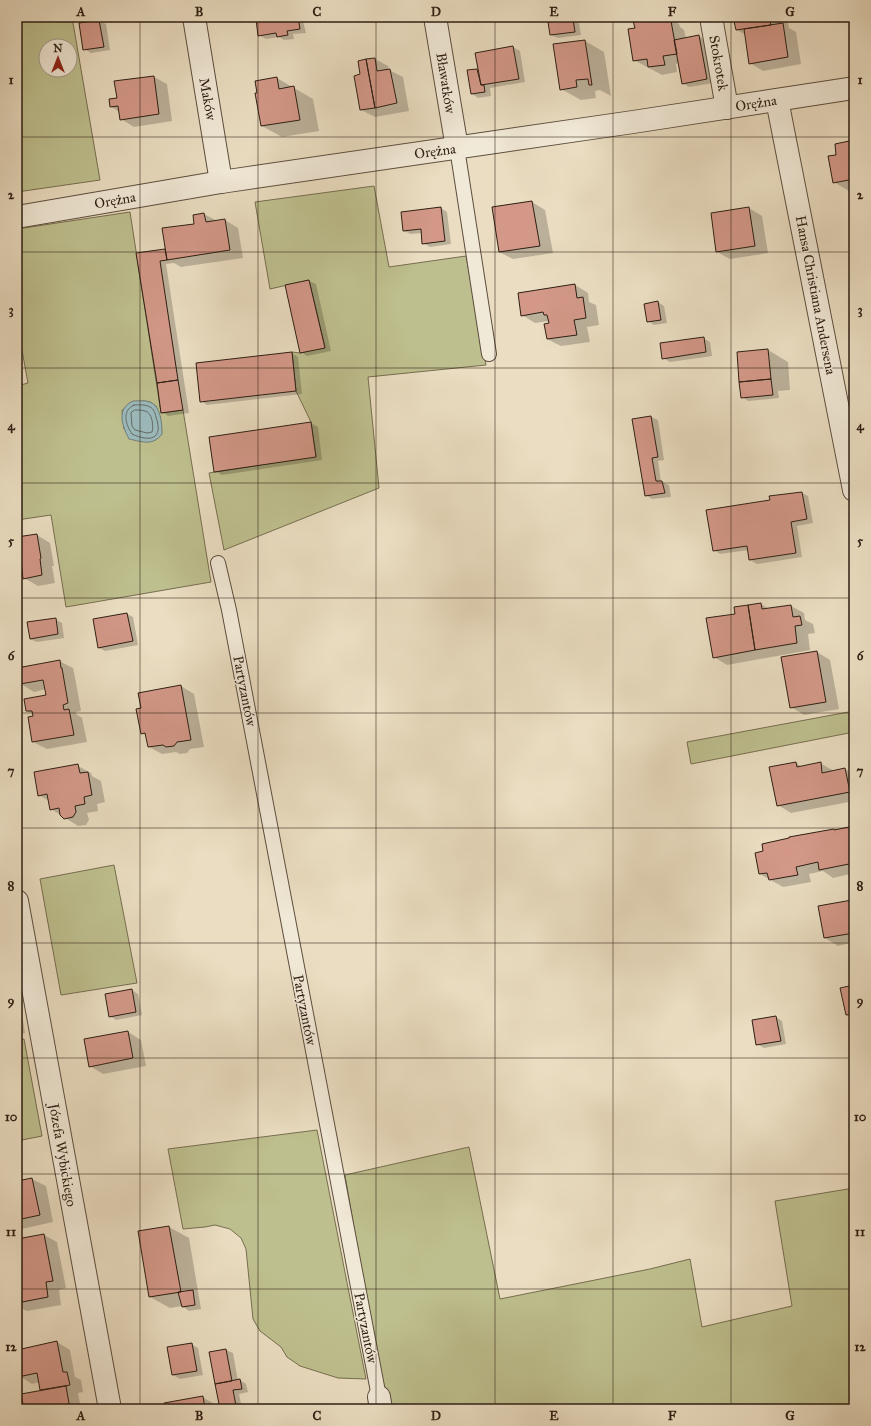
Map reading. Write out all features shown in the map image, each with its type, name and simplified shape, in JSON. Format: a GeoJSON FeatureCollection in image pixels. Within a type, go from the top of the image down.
{"type":"FeatureCollection","features":[{"type":"Feature","properties":{"kind":"street","name":"Maków"},"geometry":{"type":"LineString","coordinates":[[194,17],[221,182]]}},
{"type":"Feature","properties":{"kind":"street","name":"Bławatków"},"geometry":{"type":"LineString","coordinates":[[435,17],[457,148]]}},
{"type":"Feature","properties":{"kind":"street","name":"Stokrotek"},"geometry":{"type":"LineString","coordinates":[[711,17],[727,108]]}},
{"type":"Feature","properties":{"kind":"street","name":"Orężna"},"geometry":{"type":"LineString","coordinates":[[17,217],[221,182],[854,88]]}},
{"type":"Feature","properties":{"kind":"street","name":"Hansa Christiana Andersena"},"geometry":{"type":"LineString","coordinates":[[777,100],[854,490]]}},
{"type":"Feature","properties":{"kind":"street","name":"Józefa Wybickiego"},"geometry":{"type":"LineString","coordinates":[[17,901],[110,1409]]}},
{"type":"Feature","properties":{"kind":"lane"},"geometry":{"type":"LineString","coordinates":[[457,148],[489,354]]}},
{"type":"Feature","properties":{"kind":"lane","name":"Partyzantów"},"geometry":{"type":"LineString","coordinates":[[218,564],[229,610],[380,1403]]}},
{"type":"Feature","properties":{"kind":"green space"},"geometry":{"type":"Polygon","coordinates":[[[17,17],[72,17],[76,38],[38,38],[38,78],[78,78],[78,52],[100,180],[17,192],[17,17]]]}},
{"type":"Feature","properties":{"kind":"green space"},"geometry":{"type":"Polygon","coordinates":[[[374,186],[389,267],[466,256],[486,365],[368,377],[379,488],[224,550],[209,473],[316,456],[311,422],[296,391],[292,352],[300,353],[325,347],[309,280],[270,289],[255,202],[374,186]]]}},
{"type":"Feature","properties":{"kind":"green space"},"geometry":{"type":"Polygon","coordinates":[[[130,212],[161,413],[183,410],[211,582],[66,607],[51,515],[17,520],[17,386],[28,383],[17,323],[17,229],[130,212]],[[142,401],[122,410],[124,429],[157,407],[150,402],[142,401]]]}},
{"type":"Feature","properties":{"kind":"green space"},"geometry":{"type":"Polygon","coordinates":[[[854,711],[854,732],[691,764],[687,742],[854,711]]]}},
{"type":"Feature","properties":{"kind":"green space"},"geometry":{"type":"Polygon","coordinates":[[[114,865],[137,983],[61,995],[40,879],[114,865]]]}},
{"type":"Feature","properties":{"kind":"green space"},"geometry":{"type":"Polygon","coordinates":[[[24,1039],[42,1136],[17,1141],[17,1040],[24,1039]]]}},
{"type":"Feature","properties":{"kind":"green space"},"geometry":{"type":"Polygon","coordinates":[[[317,1130],[366,1379],[338,1378],[300,1366],[287,1357],[281,1347],[260,1331],[253,1319],[246,1249],[241,1238],[230,1229],[215,1225],[183,1229],[168,1149],[317,1130]]]}},
{"type":"Feature","properties":{"kind":"green space"},"geometry":{"type":"Polygon","coordinates":[[[469,1147],[500,1299],[650,1269],[690,1259],[702,1327],[792,1306],[775,1201],[854,1188],[854,1409],[385,1409],[345,1175],[469,1147]]]}},
{"type":"Feature","properties":{"kind":"water"},"geometry":{"type":"Polygon","coordinates":[[[133,401],[148,401],[157,407],[162,425],[162,434],[159,438],[151,442],[129,439],[124,428],[122,413],[124,408],[133,401]]]}},
{"type":"Feature","properties":{"kind":"building"},"geometry":{"type":"Polygon","coordinates":[[[268,17],[298,17],[300,29],[287,31],[288,35],[277,37],[276,33],[258,36],[256,19],[268,17]]]}},
{"type":"Feature","properties":{"kind":"building"},"geometry":{"type":"Polygon","coordinates":[[[467,17],[489,17],[468,20],[467,17]]]}},
{"type":"Feature","properties":{"kind":"building"},"geometry":{"type":"Polygon","coordinates":[[[666,17],[667,22],[671,21],[677,54],[663,56],[665,65],[648,67],[647,59],[633,61],[628,29],[635,28],[633,21],[666,17]]]}},
{"type":"Feature","properties":{"kind":"building"},"geometry":{"type":"Polygon","coordinates":[[[733,17],[769,17],[771,25],[736,30],[733,17]]]}},
{"type":"Feature","properties":{"kind":"building"},"geometry":{"type":"Polygon","coordinates":[[[573,19],[575,32],[550,35],[548,22],[573,19]]]}},
{"type":"Feature","properties":{"kind":"building"},"geometry":{"type":"Polygon","coordinates":[[[99,20],[104,47],[83,50],[79,23],[99,20]]]}},
{"type":"Feature","properties":{"kind":"building"},"geometry":{"type":"Polygon","coordinates":[[[783,23],[788,57],[749,64],[744,29],[783,23]]]}},
{"type":"Feature","properties":{"kind":"building"},"geometry":{"type":"Polygon","coordinates":[[[699,35],[707,79],[682,84],[674,40],[699,35]]]}},
{"type":"Feature","properties":{"kind":"building"},"geometry":{"type":"Polygon","coordinates":[[[585,40],[592,85],[589,85],[588,79],[576,80],[577,87],[560,90],[553,44],[585,40]]]}},
{"type":"Feature","properties":{"kind":"building"},"geometry":{"type":"Polygon","coordinates":[[[513,46],[519,79],[481,85],[475,53],[513,46]]]}},
{"type":"Feature","properties":{"kind":"building"},"geometry":{"type":"Polygon","coordinates":[[[375,58],[377,71],[390,69],[397,103],[375,108],[366,59],[375,58]]]}},
{"type":"Feature","properties":{"kind":"building"},"geometry":{"type":"Polygon","coordinates":[[[366,59],[375,108],[360,110],[354,76],[360,74],[358,61],[366,59]]]}},
{"type":"Feature","properties":{"kind":"building"},"geometry":{"type":"Polygon","coordinates":[[[477,69],[481,85],[484,85],[485,92],[471,94],[467,70],[477,69]]]}},
{"type":"Feature","properties":{"kind":"building"},"geometry":{"type":"Polygon","coordinates":[[[154,76],[159,114],[120,120],[118,106],[110,107],[109,99],[117,98],[114,81],[154,76]]]}},
{"type":"Feature","properties":{"kind":"building"},"geometry":{"type":"Polygon","coordinates":[[[277,77],[279,89],[294,86],[300,120],[261,126],[255,93],[257,93],[255,81],[277,77]]]}},
{"type":"Feature","properties":{"kind":"building"},"geometry":{"type":"Polygon","coordinates":[[[854,140],[854,179],[833,183],[828,156],[836,155],[835,144],[854,140]]]}},
{"type":"Feature","properties":{"kind":"building"},"geometry":{"type":"Polygon","coordinates":[[[532,201],[540,246],[499,252],[492,207],[532,201]]]}},
{"type":"Feature","properties":{"kind":"building"},"geometry":{"type":"Polygon","coordinates":[[[441,207],[445,241],[422,244],[421,229],[403,231],[401,212],[441,207]]]}},
{"type":"Feature","properties":{"kind":"building"},"geometry":{"type":"Polygon","coordinates":[[[749,207],[755,246],[716,252],[711,213],[749,207]]]}},
{"type":"Feature","properties":{"kind":"building"},"geometry":{"type":"Polygon","coordinates":[[[204,213],[206,222],[225,219],[230,250],[167,260],[162,228],[194,224],[193,215],[204,213]]]}},
{"type":"Feature","properties":{"kind":"building"},"geometry":{"type":"Polygon","coordinates":[[[165,249],[167,260],[160,261],[178,380],[157,383],[136,253],[165,249]]]}},
{"type":"Feature","properties":{"kind":"building"},"geometry":{"type":"Polygon","coordinates":[[[309,280],[325,348],[300,353],[285,285],[309,280]]]}},
{"type":"Feature","properties":{"kind":"building"},"geometry":{"type":"Polygon","coordinates":[[[575,284],[577,298],[583,297],[586,318],[574,320],[577,335],[547,339],[544,324],[549,323],[547,315],[544,315],[543,312],[521,316],[518,293],[575,284]]]}},
{"type":"Feature","properties":{"kind":"building"},"geometry":{"type":"Polygon","coordinates":[[[658,301],[661,320],[647,322],[644,304],[658,301]]]}},
{"type":"Feature","properties":{"kind":"building"},"geometry":{"type":"Polygon","coordinates":[[[704,337],[706,352],[662,359],[660,343],[704,337]]]}},
{"type":"Feature","properties":{"kind":"building"},"geometry":{"type":"Polygon","coordinates":[[[768,349],[771,379],[739,382],[737,352],[768,349]]]}},
{"type":"Feature","properties":{"kind":"building"},"geometry":{"type":"Polygon","coordinates":[[[292,352],[296,391],[200,402],[196,363],[292,352]]]}},
{"type":"Feature","properties":{"kind":"building"},"geometry":{"type":"Polygon","coordinates":[[[771,379],[773,395],[741,398],[739,382],[771,379]]]}},
{"type":"Feature","properties":{"kind":"building"},"geometry":{"type":"Polygon","coordinates":[[[178,380],[183,410],[161,413],[157,383],[178,380]]]}},
{"type":"Feature","properties":{"kind":"building"},"geometry":{"type":"Polygon","coordinates":[[[651,416],[658,457],[652,458],[656,481],[662,481],[665,493],[645,496],[632,419],[651,416]]]}},
{"type":"Feature","properties":{"kind":"building"},"geometry":{"type":"Polygon","coordinates":[[[311,422],[316,457],[214,472],[209,437],[311,422]]]}},
{"type":"Feature","properties":{"kind":"building"},"geometry":{"type":"Polygon","coordinates":[[[802,492],[807,519],[791,522],[796,553],[749,560],[747,546],[713,551],[706,510],[770,500],[769,496],[802,492]]]}},
{"type":"Feature","properties":{"kind":"building"},"geometry":{"type":"Polygon","coordinates":[[[37,534],[42,575],[23,579],[21,561],[17,562],[17,537],[37,534]]]}},
{"type":"Feature","properties":{"kind":"building"},"geometry":{"type":"Polygon","coordinates":[[[761,603],[762,609],[791,605],[793,617],[800,616],[802,625],[795,626],[797,643],[755,650],[748,605],[761,603]]]}},
{"type":"Feature","properties":{"kind":"building"},"geometry":{"type":"Polygon","coordinates":[[[748,605],[755,650],[713,658],[706,618],[735,614],[734,607],[748,605]]]}},
{"type":"Feature","properties":{"kind":"building"},"geometry":{"type":"Polygon","coordinates":[[[127,613],[133,641],[98,648],[93,619],[127,613]]]}},
{"type":"Feature","properties":{"kind":"building"},"geometry":{"type":"Polygon","coordinates":[[[56,618],[58,634],[30,639],[27,622],[56,618]]]}},
{"type":"Feature","properties":{"kind":"building"},"geometry":{"type":"Polygon","coordinates":[[[817,651],[826,702],[790,708],[781,657],[817,651]]]}},
{"type":"Feature","properties":{"kind":"building"},"geometry":{"type":"Polygon","coordinates":[[[60,660],[68,703],[63,705],[64,710],[69,709],[74,735],[32,742],[28,717],[33,716],[32,711],[26,711],[24,699],[46,695],[43,680],[20,684],[17,668],[60,660]]]}},
{"type":"Feature","properties":{"kind":"building"},"geometry":{"type":"Polygon","coordinates":[[[181,685],[191,740],[177,742],[174,746],[166,747],[163,745],[148,747],[145,733],[141,734],[136,709],[141,708],[138,693],[181,685]]]}},
{"type":"Feature","properties":{"kind":"building"},"geometry":{"type":"Polygon","coordinates":[[[796,762],[797,767],[821,762],[822,773],[845,768],[850,792],[777,806],[769,767],[796,762]]]}},
{"type":"Feature","properties":{"kind":"building"},"geometry":{"type":"Polygon","coordinates":[[[78,764],[80,773],[88,772],[92,795],[84,797],[85,804],[75,806],[76,812],[73,817],[64,819],[60,815],[59,808],[50,810],[47,794],[38,796],[34,772],[78,764]]]}},
{"type":"Feature","properties":{"kind":"building"},"geometry":{"type":"Polygon","coordinates":[[[854,826],[854,863],[819,870],[818,862],[796,867],[798,875],[769,880],[767,873],[759,874],[755,853],[763,851],[762,844],[789,837],[854,826]]]}},
{"type":"Feature","properties":{"kind":"building"},"geometry":{"type":"Polygon","coordinates":[[[852,900],[854,906],[854,933],[824,938],[818,906],[852,900]]]}},
{"type":"Feature","properties":{"kind":"building"},"geometry":{"type":"Polygon","coordinates":[[[854,985],[854,1014],[846,1015],[840,988],[854,985]]]}},
{"type":"Feature","properties":{"kind":"building"},"geometry":{"type":"Polygon","coordinates":[[[132,989],[136,1012],[109,1017],[105,994],[132,989]]]}},
{"type":"Feature","properties":{"kind":"building"},"geometry":{"type":"Polygon","coordinates":[[[776,1016],[781,1041],[756,1045],[752,1020],[776,1016]]]}},
{"type":"Feature","properties":{"kind":"building"},"geometry":{"type":"Polygon","coordinates":[[[128,1031],[133,1058],[89,1067],[84,1039],[128,1031]]]}},
{"type":"Feature","properties":{"kind":"building"},"geometry":{"type":"Polygon","coordinates":[[[32,1178],[40,1215],[17,1220],[17,1181],[32,1178]]]}},
{"type":"Feature","properties":{"kind":"building"},"geometry":{"type":"Polygon","coordinates":[[[169,1226],[181,1292],[149,1297],[138,1231],[169,1226]]]}},
{"type":"Feature","properties":{"kind":"building"},"geometry":{"type":"Polygon","coordinates":[[[44,1234],[53,1281],[46,1282],[48,1297],[17,1303],[17,1239],[44,1234]]]}},
{"type":"Feature","properties":{"kind":"building"},"geometry":{"type":"Polygon","coordinates":[[[193,1290],[195,1305],[182,1307],[178,1292],[193,1290]]]}},
{"type":"Feature","properties":{"kind":"building"},"geometry":{"type":"Polygon","coordinates":[[[57,1341],[63,1372],[67,1372],[70,1385],[40,1390],[37,1373],[18,1377],[17,1350],[57,1341]]]}},
{"type":"Feature","properties":{"kind":"building"},"geometry":{"type":"Polygon","coordinates":[[[192,1343],[197,1371],[172,1375],[167,1347],[192,1343]]]}},
{"type":"Feature","properties":{"kind":"building"},"geometry":{"type":"Polygon","coordinates":[[[226,1349],[232,1381],[215,1384],[209,1352],[226,1349]]]}},
{"type":"Feature","properties":{"kind":"building"},"geometry":{"type":"Polygon","coordinates":[[[240,1379],[242,1389],[233,1390],[236,1406],[220,1409],[215,1384],[240,1379]]]}},
{"type":"Feature","properties":{"kind":"building"},"geometry":{"type":"Polygon","coordinates":[[[66,1386],[70,1409],[24,1409],[21,1394],[66,1386]]]}},
{"type":"Feature","properties":{"kind":"building"},"geometry":{"type":"Polygon","coordinates":[[[203,1396],[205,1409],[166,1409],[164,1403],[203,1396]]]}}]}
